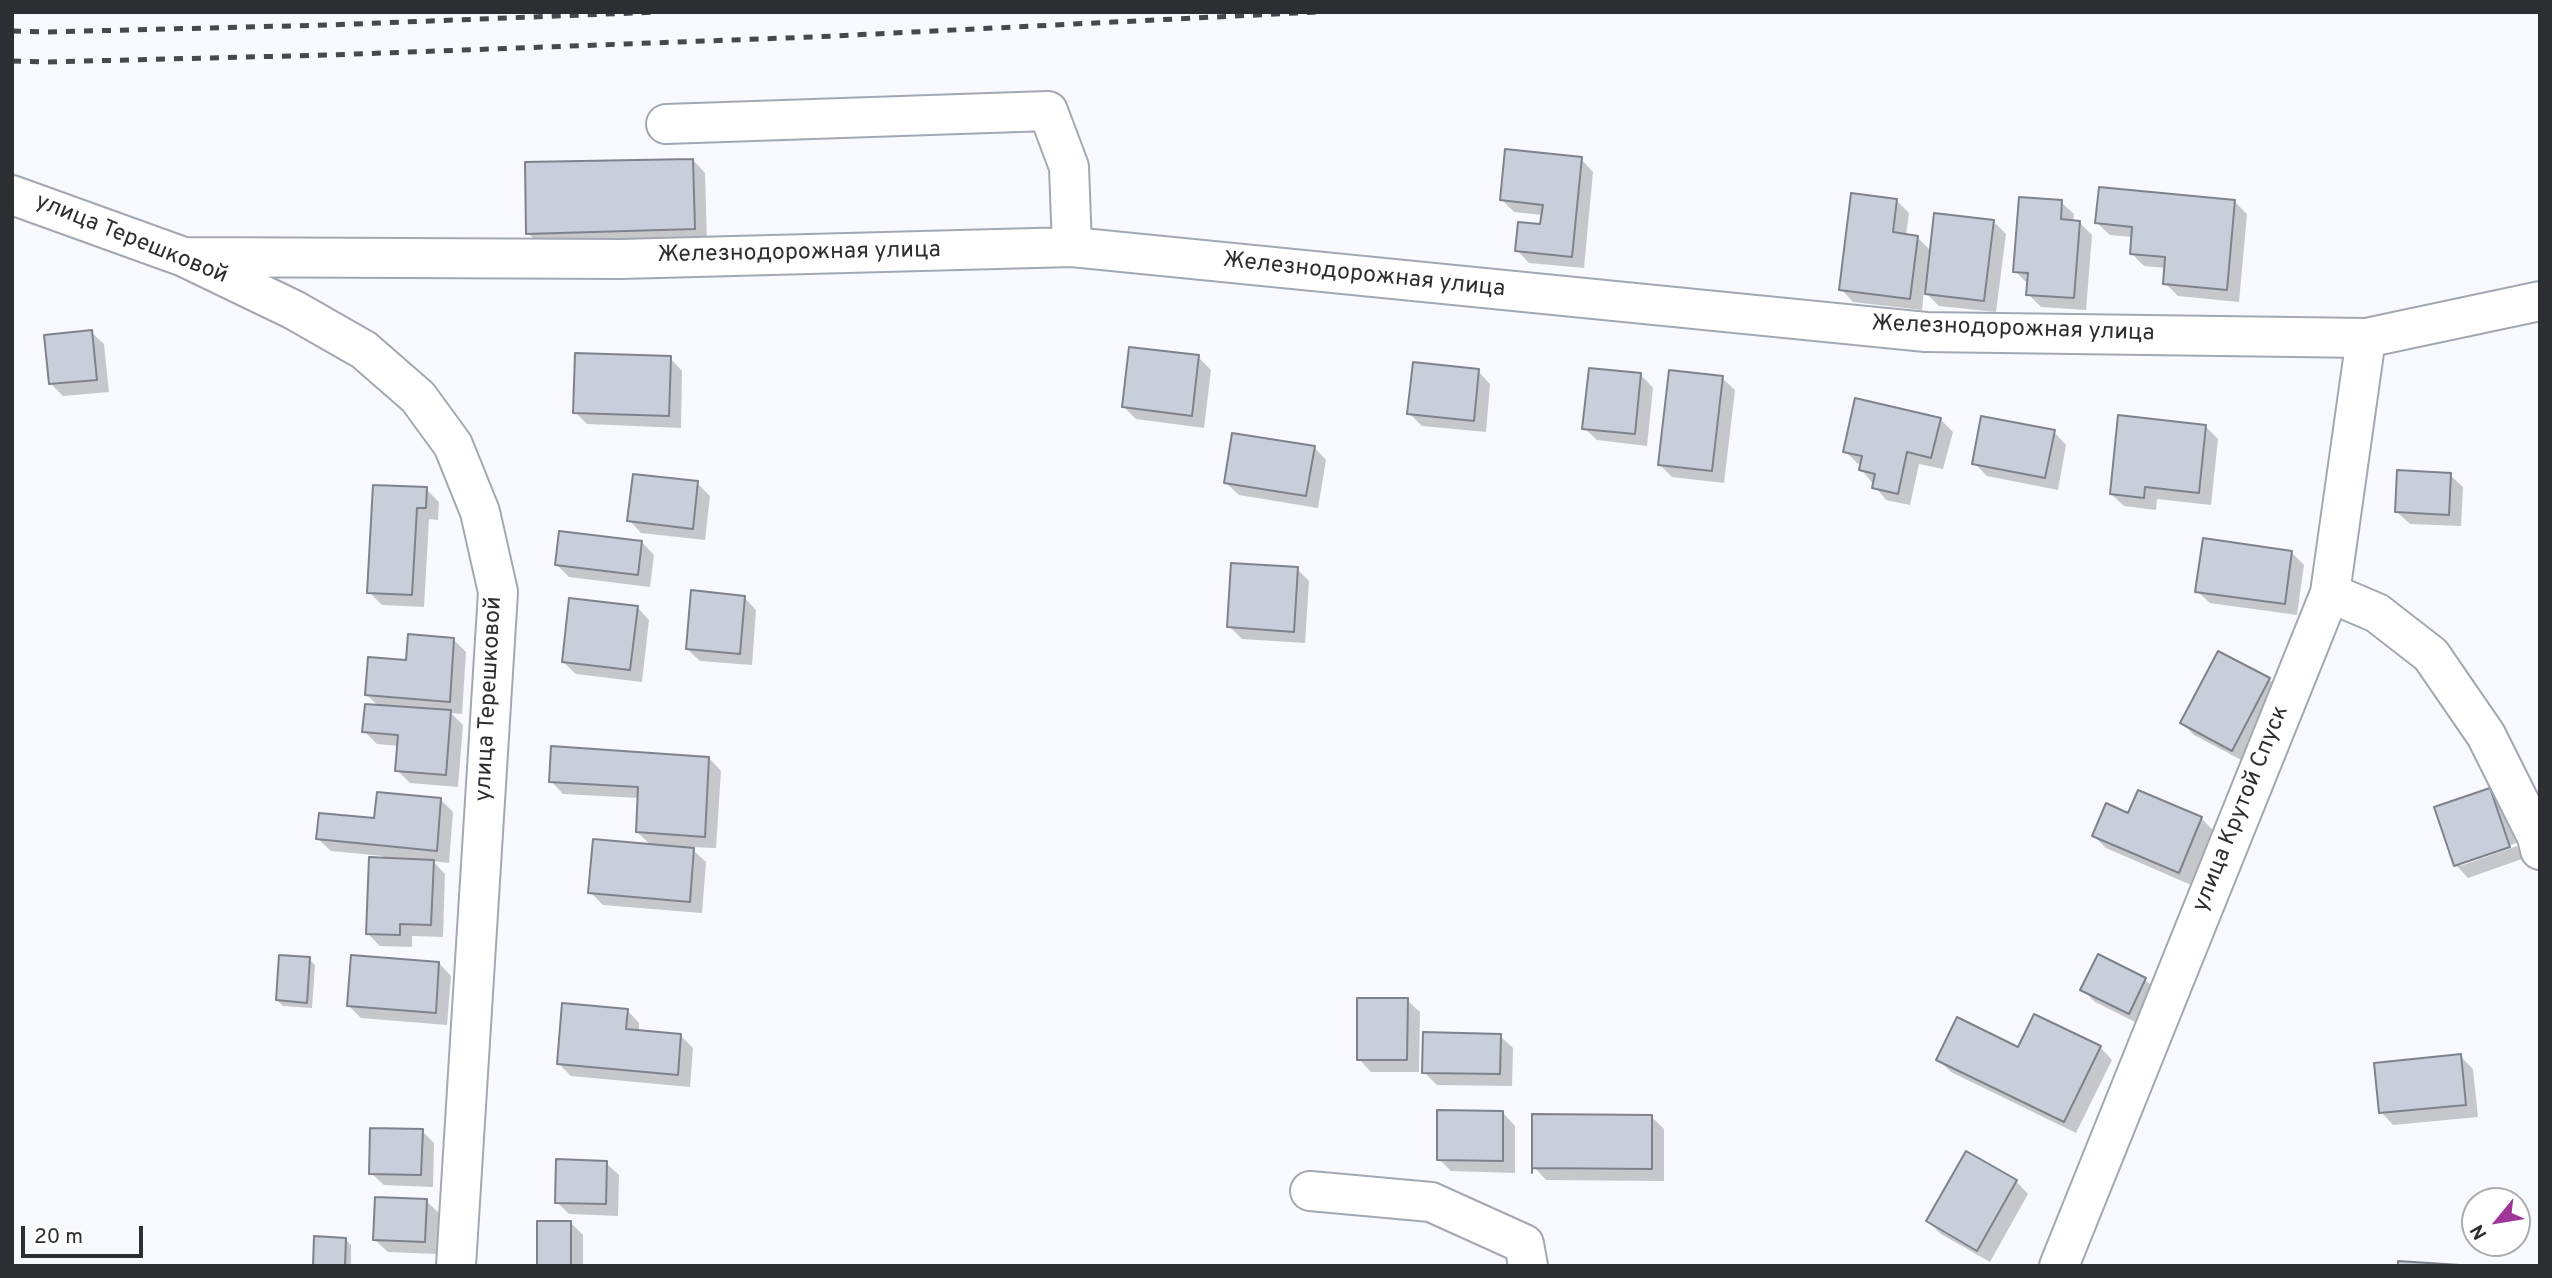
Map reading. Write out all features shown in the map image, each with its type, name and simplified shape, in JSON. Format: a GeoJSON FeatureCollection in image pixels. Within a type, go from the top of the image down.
{"type":"FeatureCollection","features":[{"type":"Feature","properties":{"kind":"street"},"geometry":{"type":"LineString","coordinates":[[666,124],[1048,111],[1069,167],[1072,247]]}},
{"type":"Feature","properties":{"kind":"street","name":"улица Терешковой"},"geometry":{"type":"LineString","coordinates":[[12,195],[184,257],[294,310],[364,349],[418,397],[453,445],[480,512],[498,592],[456,1266]]}},
{"type":"Feature","properties":{"kind":"street","name":"Железнодорожная улица"},"geometry":{"type":"LineString","coordinates":[[184,257],[621,259],[1072,247],[1926,332],[2367,338],[2540,301]]}},
{"type":"Feature","properties":{"kind":"street","name":"улица Крутой Спуск"},"geometry":{"type":"LineString","coordinates":[[2059,1266],[2330,593],[2367,338]]}},
{"type":"Feature","properties":{"kind":"street"},"geometry":{"type":"LineString","coordinates":[[2330,593],[2377,613],[2431,655],[2486,735],[2537,837],[2540,850]]}},
{"type":"Feature","properties":{"kind":"street"},"geometry":{"type":"LineString","coordinates":[[1310,1191],[1431,1202],[1524,1244],[1528,1266]]}},
{"type":"Feature","properties":{"kind":"building"},"geometry":{"type":"Polygon","coordinates":[[[1505,149],[1582,157],[1572,257],[1515,251],[1518,222],[1540,224],[1543,205],[1500,200],[1505,149]]]}},
{"type":"Feature","properties":{"kind":"building"},"geometry":{"type":"Polygon","coordinates":[[[693,159],[695,229],[526,234],[525,162],[693,159]]]}},
{"type":"Feature","properties":{"kind":"building"},"geometry":{"type":"Polygon","coordinates":[[[2099,187],[2235,200],[2227,290],[2163,284],[2165,257],[2130,254],[2132,227],[2095,223],[2099,187]]]}},
{"type":"Feature","properties":{"kind":"building"},"geometry":{"type":"Polygon","coordinates":[[[1851,193],[1897,199],[1893,232],[1918,236],[1910,299],[1839,290],[1851,193]]]}},
{"type":"Feature","properties":{"kind":"building"},"geometry":{"type":"Polygon","coordinates":[[[2019,197],[2062,200],[2061,219],[2080,221],[2074,298],[2026,295],[2028,273],[2013,272],[2019,197]]]}},
{"type":"Feature","properties":{"kind":"building"},"geometry":{"type":"Polygon","coordinates":[[[1934,213],[1994,220],[1984,301],[1925,294],[1934,213]]]}},
{"type":"Feature","properties":{"kind":"building"},"geometry":{"type":"Polygon","coordinates":[[[92,330],[97,380],[49,384],[44,335],[92,330]]]}},
{"type":"Feature","properties":{"kind":"building"},"geometry":{"type":"Polygon","coordinates":[[[1129,347],[1199,355],[1192,416],[1122,407],[1129,347]]]}},
{"type":"Feature","properties":{"kind":"building"},"geometry":{"type":"Polygon","coordinates":[[[575,353],[671,356],[669,416],[573,413],[575,353]]]}},
{"type":"Feature","properties":{"kind":"building"},"geometry":{"type":"Polygon","coordinates":[[[1413,362],[1479,369],[1474,421],[1407,414],[1413,362]]]}},
{"type":"Feature","properties":{"kind":"building"},"geometry":{"type":"Polygon","coordinates":[[[1589,368],[1641,373],[1635,434],[1582,429],[1589,368]]]}},
{"type":"Feature","properties":{"kind":"building"},"geometry":{"type":"Polygon","coordinates":[[[1669,370],[1723,376],[1712,471],[1658,465],[1669,370]]]}},
{"type":"Feature","properties":{"kind":"building"},"geometry":{"type":"Polygon","coordinates":[[[1855,398],[1941,418],[1931,458],[1907,452],[1898,494],[1872,488],[1875,474],[1859,470],[1862,456],[1843,452],[1855,398]]]}},
{"type":"Feature","properties":{"kind":"building"},"geometry":{"type":"Polygon","coordinates":[[[2118,415],[2206,425],[2199,493],[2145,487],[2144,498],[2110,494],[2118,415]]]}},
{"type":"Feature","properties":{"kind":"building"},"geometry":{"type":"Polygon","coordinates":[[[1981,416],[2055,430],[2045,478],[1972,464],[1981,416]]]}},
{"type":"Feature","properties":{"kind":"building"},"geometry":{"type":"Polygon","coordinates":[[[1232,433],[1315,446],[1306,496],[1224,483],[1232,433]]]}},
{"type":"Feature","properties":{"kind":"building"},"geometry":{"type":"Polygon","coordinates":[[[2397,470],[2451,473],[2449,515],[2395,512],[2397,470]]]}},
{"type":"Feature","properties":{"kind":"building"},"geometry":{"type":"Polygon","coordinates":[[[633,474],[698,481],[693,529],[627,521],[633,474]]]}},
{"type":"Feature","properties":{"kind":"building"},"geometry":{"type":"Polygon","coordinates":[[[373,485],[427,487],[426,508],[417,508],[412,595],[367,593],[373,485]]]}},
{"type":"Feature","properties":{"kind":"building"},"geometry":{"type":"Polygon","coordinates":[[[559,531],[642,541],[638,575],[555,565],[559,531]]]}},
{"type":"Feature","properties":{"kind":"building"},"geometry":{"type":"Polygon","coordinates":[[[2203,538],[2292,551],[2285,604],[2195,592],[2203,538]]]}},
{"type":"Feature","properties":{"kind":"building"},"geometry":{"type":"Polygon","coordinates":[[[1231,563],[1298,567],[1294,632],[1227,627],[1231,563]]]}},
{"type":"Feature","properties":{"kind":"building"},"geometry":{"type":"Polygon","coordinates":[[[691,590],[745,596],[740,654],[686,649],[691,590]]]}},
{"type":"Feature","properties":{"kind":"building"},"geometry":{"type":"Polygon","coordinates":[[[569,598],[638,606],[630,670],[562,662],[569,598]]]}},
{"type":"Feature","properties":{"kind":"building"},"geometry":{"type":"Polygon","coordinates":[[[408,634],[454,638],[450,702],[365,695],[368,657],[406,660],[408,634]]]}},
{"type":"Feature","properties":{"kind":"building"},"geometry":{"type":"Polygon","coordinates":[[[2218,651],[2270,678],[2232,751],[2180,723],[2218,651]]]}},
{"type":"Feature","properties":{"kind":"building"},"geometry":{"type":"Polygon","coordinates":[[[365,704],[451,710],[446,775],[395,771],[398,735],[362,732],[365,704]]]}},
{"type":"Feature","properties":{"kind":"building"},"geometry":{"type":"Polygon","coordinates":[[[551,746],[709,757],[705,837],[636,832],[638,787],[549,782],[551,746]]]}},
{"type":"Feature","properties":{"kind":"building"},"geometry":{"type":"Polygon","coordinates":[[[2490,788],[2510,847],[2454,866],[2434,807],[2490,788]]]}},
{"type":"Feature","properties":{"kind":"building"},"geometry":{"type":"Polygon","coordinates":[[[2138,790],[2202,817],[2179,873],[2092,836],[2106,803],[2128,813],[2138,790]]]}},
{"type":"Feature","properties":{"kind":"building"},"geometry":{"type":"Polygon","coordinates":[[[377,792],[441,798],[437,851],[316,839],[319,813],[374,818],[377,792]]]}},
{"type":"Feature","properties":{"kind":"building"},"geometry":{"type":"Polygon","coordinates":[[[593,839],[694,848],[690,902],[588,893],[593,839]]]}},
{"type":"Feature","properties":{"kind":"building"},"geometry":{"type":"Polygon","coordinates":[[[369,857],[434,860],[431,925],[400,924],[400,935],[366,934],[369,857]]]}},
{"type":"Feature","properties":{"kind":"building"},"geometry":{"type":"Polygon","coordinates":[[[2098,954],[2146,978],[2129,1014],[2080,990],[2098,954]]]}},
{"type":"Feature","properties":{"kind":"building"},"geometry":{"type":"Polygon","coordinates":[[[279,955],[310,957],[307,1003],[276,1000],[279,955]]]}},
{"type":"Feature","properties":{"kind":"building"},"geometry":{"type":"Polygon","coordinates":[[[351,955],[439,962],[436,1013],[347,1006],[351,955]]]}},
{"type":"Feature","properties":{"kind":"building"},"geometry":{"type":"Polygon","coordinates":[[[1357,998],[1408,998],[1407,1060],[1357,1060],[1357,998]]]}},
{"type":"Feature","properties":{"kind":"building"},"geometry":{"type":"Polygon","coordinates":[[[562,1003],[628,1009],[626,1029],[681,1034],[678,1075],[557,1064],[562,1003]]]}},
{"type":"Feature","properties":{"kind":"building"},"geometry":{"type":"Polygon","coordinates":[[[2034,1014],[2101,1046],[2064,1122],[1936,1060],[1957,1017],[2018,1047],[2034,1014]]]}},
{"type":"Feature","properties":{"kind":"building"},"geometry":{"type":"Polygon","coordinates":[[[1423,1032],[1501,1034],[1500,1074],[1422,1073],[1423,1032]]]}},
{"type":"Feature","properties":{"kind":"building"},"geometry":{"type":"Polygon","coordinates":[[[2461,1054],[2466,1105],[2379,1113],[2374,1063],[2461,1054]]]}},
{"type":"Feature","properties":{"kind":"building"},"geometry":{"type":"Polygon","coordinates":[[[1437,1110],[1503,1111],[1503,1161],[1437,1160],[1437,1110]]]}},
{"type":"Feature","properties":{"kind":"building"},"geometry":{"type":"Polygon","coordinates":[[[1532,1114],[1652,1115],[1652,1169],[1532,1168],[1532,1114]]]}},
{"type":"Feature","properties":{"kind":"building"},"geometry":{"type":"Polygon","coordinates":[[[370,1128],[423,1129],[421,1175],[369,1174],[370,1128]]]}},
{"type":"Feature","properties":{"kind":"building"},"geometry":{"type":"Polygon","coordinates":[[[1966,1151],[2017,1180],[1977,1251],[1926,1221],[1966,1151]]]}},
{"type":"Feature","properties":{"kind":"building"},"geometry":{"type":"Polygon","coordinates":[[[556,1159],[607,1161],[606,1204],[555,1203],[556,1159]]]}},
{"type":"Feature","properties":{"kind":"building"},"geometry":{"type":"Polygon","coordinates":[[[375,1197],[427,1199],[425,1242],[373,1240],[375,1197]]]}},
{"type":"Feature","properties":{"kind":"building"},"geometry":{"type":"Polygon","coordinates":[[[537,1221],[571,1221],[571,1266],[537,1266],[537,1221]]]}},
{"type":"Feature","properties":{"kind":"building"},"geometry":{"type":"Polygon","coordinates":[[[314,1236],[346,1238],[345,1266],[313,1266],[314,1236]]]}},
{"type":"Feature","properties":{"kind":"building"},"geometry":{"type":"Polygon","coordinates":[[[2398,1261],[2460,1265],[2460,1266],[2398,1266],[2398,1261]]]}},
{"type":"Feature","properties":{"kind":"railway"},"geometry":{"type":"LineString","coordinates":[[12,31],[328,25],[659,12]]}},
{"type":"Feature","properties":{"kind":"railway"},"geometry":{"type":"LineString","coordinates":[[12,61],[329,55],[813,37],[1316,12]]}}]}
